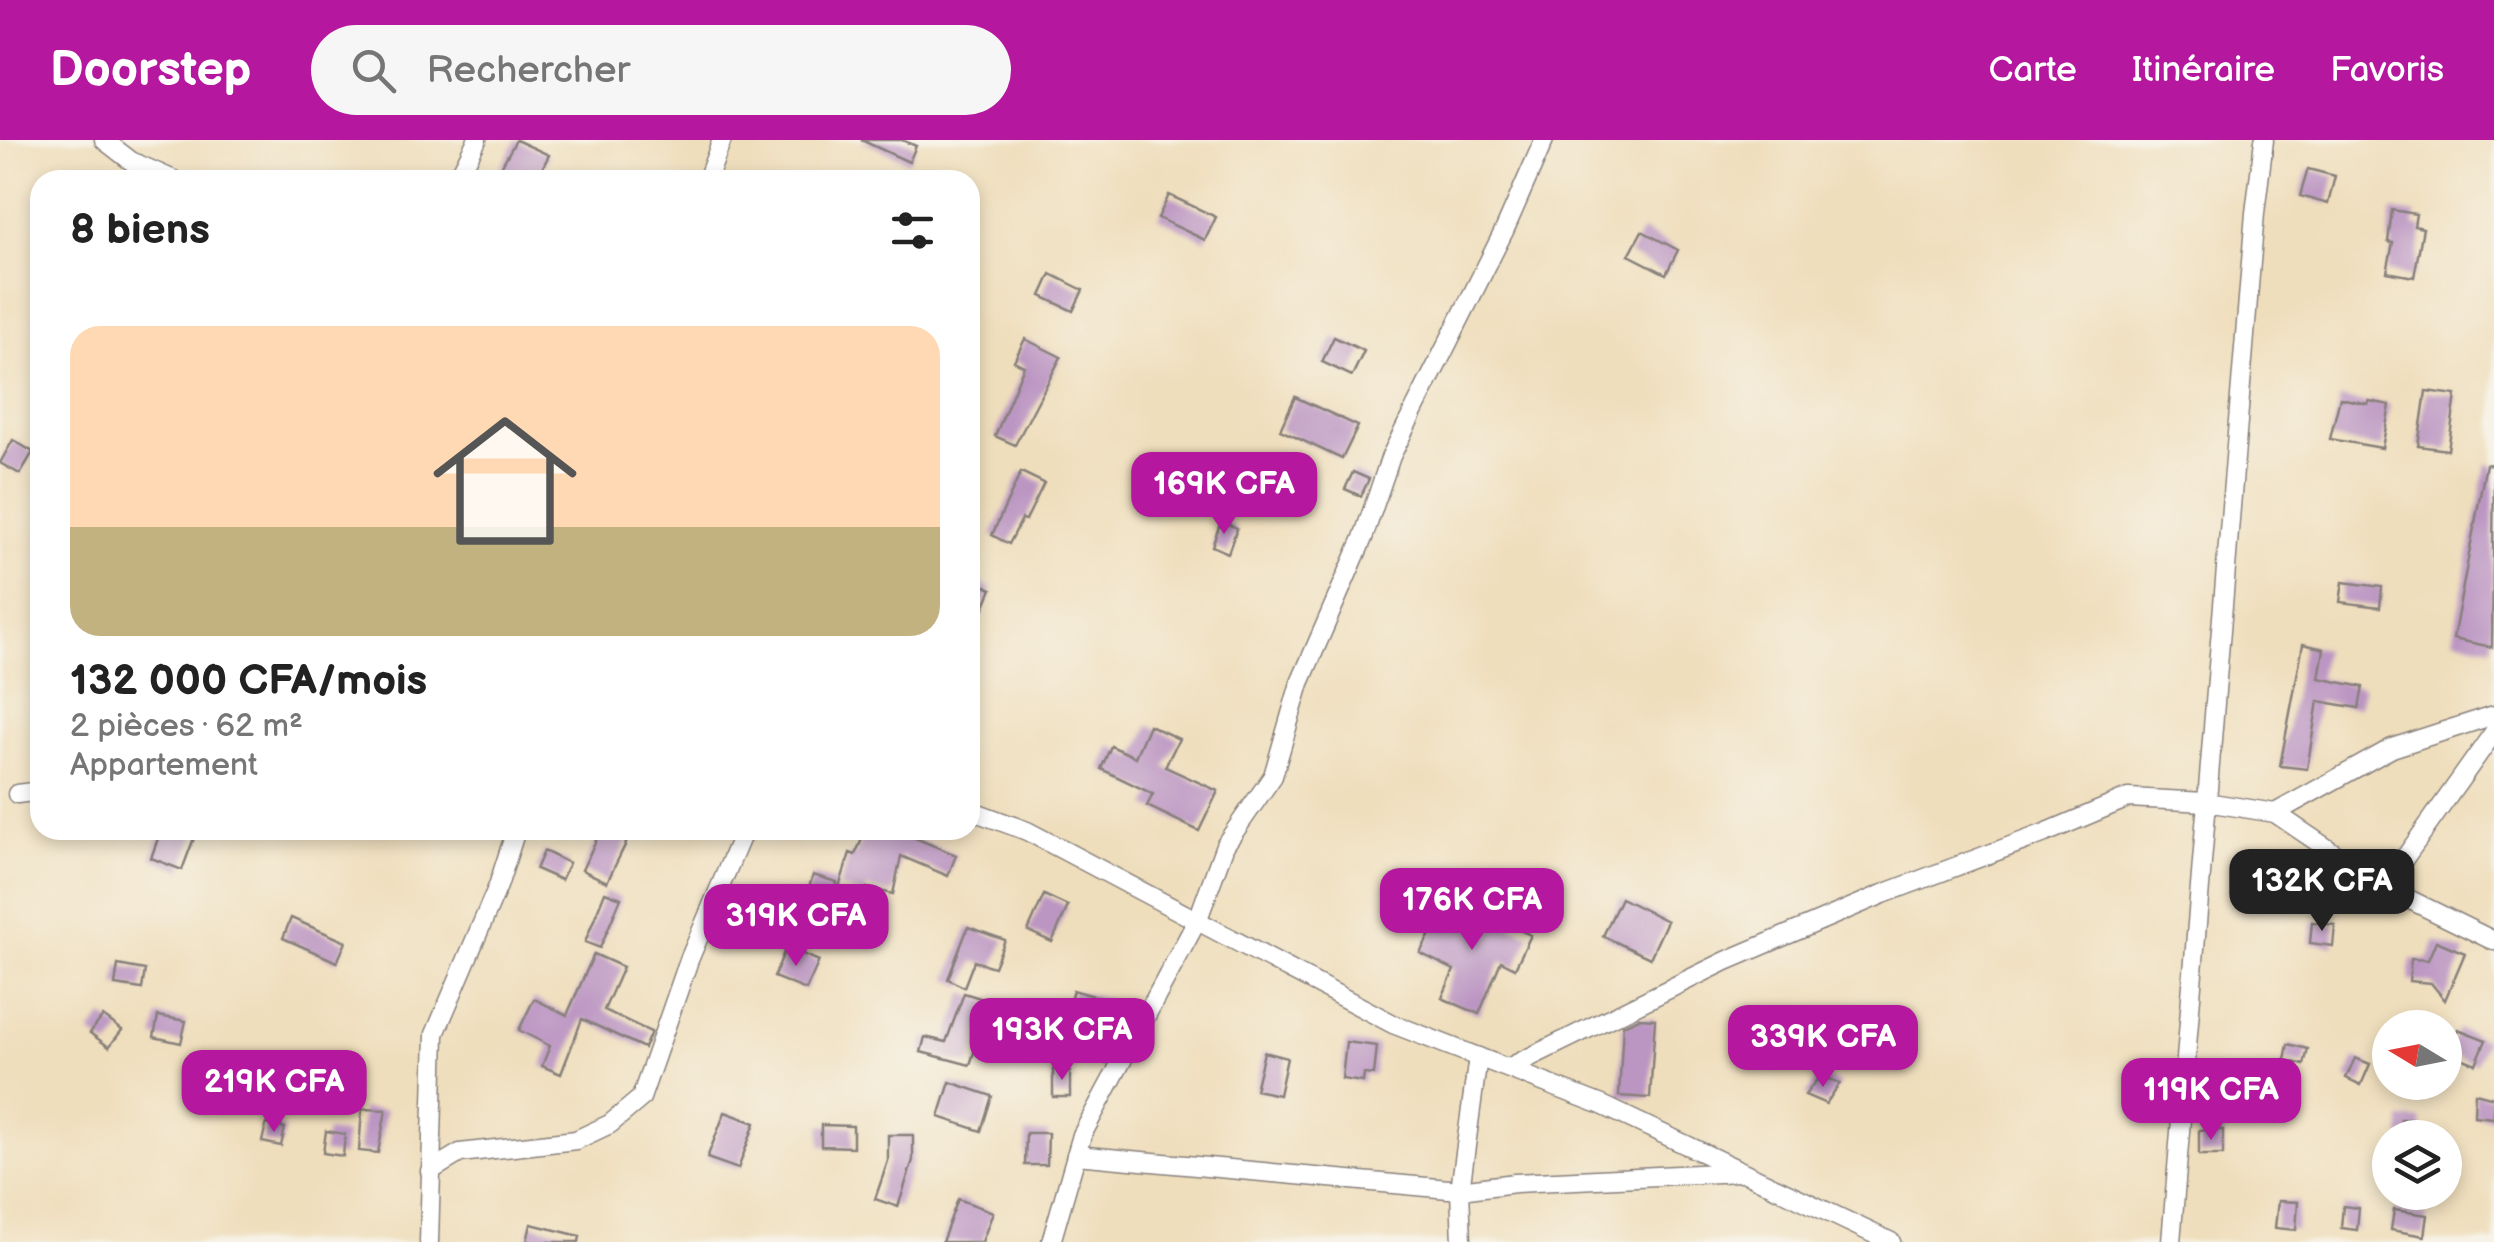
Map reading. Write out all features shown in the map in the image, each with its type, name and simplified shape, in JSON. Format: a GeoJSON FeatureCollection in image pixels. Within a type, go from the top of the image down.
{"type":"FeatureCollection","features":[{"type":"Feature","properties":{"kind":"street"},"geometry":{"type":"LineString","coordinates":[[104,140],[152,170]]}},
{"type":"Feature","properties":{"kind":"street"},"geometry":{"type":"LineString","coordinates":[[462,170],[477,140]]}},
{"type":"Feature","properties":{"kind":"street"},"geometry":{"type":"LineString","coordinates":[[711,170],[722,140]]}},
{"type":"Feature","properties":{"kind":"street"},"geometry":{"type":"LineString","coordinates":[[1051,1242],[1082,1136],[1198,919],[1225,845],[1273,776],[1300,684],[1363,538],[1391,456],[1505,229],[1544,140]]}},
{"type":"Feature","properties":{"kind":"street"},"geometry":{"type":"LineString","coordinates":[[2171,1242],[2253,232],[2264,140]]}},
{"type":"Feature","properties":{"kind":"street"},"geometry":{"type":"LineString","coordinates":[[2275,813],[2392,748],[2494,716]]}},
{"type":"Feature","properties":{"kind":"street"},"geometry":{"type":"LineString","coordinates":[[2384,887],[2494,732]]}},
{"type":"Feature","properties":{"kind":"street"},"geometry":{"type":"LineString","coordinates":[[17,794],[30,793]]}},
{"type":"Feature","properties":{"kind":"street"},"geometry":{"type":"LineString","coordinates":[[1508,1068],[1726,961],[1883,894],[2128,798],[2206,802],[2275,813],[2384,887],[2494,942]]}},
{"type":"Feature","properties":{"kind":"street"},"geometry":{"type":"LineString","coordinates":[[980,814],[1026,831],[1393,1024],[1602,1105],[1884,1240]]}},
{"type":"Feature","properties":{"kind":"street"},"geometry":{"type":"LineString","coordinates":[[430,1242],[436,1034],[498,886],[513,840]]}},
{"type":"Feature","properties":{"kind":"street"},"geometry":{"type":"LineString","coordinates":[[430,1171],[460,1153],[576,1140],[610,1124],[641,1098],[690,960],[740,840]]}},
{"type":"Feature","properties":{"kind":"street"},"geometry":{"type":"LineString","coordinates":[[1462,1242],[1460,1190],[1478,1057]]}},
{"type":"Feature","properties":{"kind":"street"},"geometry":{"type":"LineString","coordinates":[[1076,1155],[1460,1190],[1516,1182],[1744,1172]]}},
{"type":"Feature","properties":{"kind":"building"},"geometry":{"type":"Polygon","coordinates":[[[516,140],[549,155],[541,170],[501,167],[516,140]]]}},
{"type":"Feature","properties":{"kind":"building"},"geometry":{"type":"Polygon","coordinates":[[[861,140],[902,140],[916,146],[909,162],[861,140]]]}},
{"type":"Feature","properties":{"kind":"building"},"geometry":{"type":"Polygon","coordinates":[[[2308,169],[2335,176],[2328,204],[2300,196],[2308,169]]]}},
{"type":"Feature","properties":{"kind":"building"},"geometry":{"type":"Polygon","coordinates":[[[1169,195],[1216,217],[1205,240],[1158,218],[1169,195]]]}},
{"type":"Feature","properties":{"kind":"building"},"geometry":{"type":"Polygon","coordinates":[[[2392,210],[2416,214],[2414,226],[2423,228],[2414,277],[2387,272],[2393,243],[2388,242],[2392,210]]]}},
{"type":"Feature","properties":{"kind":"building"},"geometry":{"type":"Polygon","coordinates":[[[1642,231],[1678,250],[1666,274],[1629,255],[1642,231]]]}},
{"type":"Feature","properties":{"kind":"building"},"geometry":{"type":"Polygon","coordinates":[[[1051,274],[1083,290],[1073,311],[1041,296],[1051,274]]]}},
{"type":"Feature","properties":{"kind":"building"},"geometry":{"type":"Polygon","coordinates":[[[1334,337],[1364,351],[1352,376],[1322,362],[1334,337]]]}},
{"type":"Feature","properties":{"kind":"building"},"geometry":{"type":"Polygon","coordinates":[[[1025,339],[1061,357],[1015,445],[995,436],[1024,366],[1014,361],[1025,339]]]}},
{"type":"Feature","properties":{"kind":"building"},"geometry":{"type":"Polygon","coordinates":[[[2426,391],[2456,395],[2448,450],[2418,446],[2426,391]]]}},
{"type":"Feature","properties":{"kind":"building"},"geometry":{"type":"Polygon","coordinates":[[[1295,397],[1358,426],[1342,459],[1280,430],[1295,397]]]}},
{"type":"Feature","properties":{"kind":"building"},"geometry":{"type":"Polygon","coordinates":[[[2340,398],[2390,405],[2382,448],[2330,439],[2340,398]]]}},
{"type":"Feature","properties":{"kind":"building"},"geometry":{"type":"Polygon","coordinates":[[[13,440],[30,450],[20,474],[0,463],[13,440]]]}},
{"type":"Feature","properties":{"kind":"building"},"geometry":{"type":"Polygon","coordinates":[[[2486,464],[2494,465],[2492,647],[2453,639],[2486,464]]]}},
{"type":"Feature","properties":{"kind":"building"},"geometry":{"type":"Polygon","coordinates":[[[1021,472],[1044,483],[1009,544],[992,535],[1021,472]]]}},
{"type":"Feature","properties":{"kind":"building"},"geometry":{"type":"Polygon","coordinates":[[[1353,472],[1369,479],[1361,496],[1345,489],[1353,472]]]}},
{"type":"Feature","properties":{"kind":"building"},"geometry":{"type":"Polygon","coordinates":[[[1221,521],[1237,528],[1228,553],[1212,546],[1221,521]]]}},
{"type":"Feature","properties":{"kind":"building"},"geometry":{"type":"Polygon","coordinates":[[[2343,582],[2382,587],[2380,607],[2340,602],[2343,582]]]}},
{"type":"Feature","properties":{"kind":"building"},"geometry":{"type":"Polygon","coordinates":[[[980,584],[992,589],[983,610],[980,609],[980,584]]]}},
{"type":"Feature","properties":{"kind":"building"},"geometry":{"type":"Polygon","coordinates":[[[2303,644],[2324,649],[2319,678],[2363,687],[2359,708],[2318,701],[2307,769],[2280,766],[2303,644]]]}},
{"type":"Feature","properties":{"kind":"building"},"geometry":{"type":"Polygon","coordinates":[[[1149,725],[1179,739],[1165,767],[1218,791],[1199,831],[1147,806],[1153,794],[1101,769],[1111,746],[1135,757],[1149,725]]]}},
{"type":"Feature","properties":{"kind":"building"},"geometry":{"type":"Polygon","coordinates":[[[157,840],[193,840],[182,870],[151,858],[157,840]]]}},
{"type":"Feature","properties":{"kind":"building"},"geometry":{"type":"Polygon","coordinates":[[[596,840],[628,840],[607,882],[582,870],[596,840]]]}},
{"type":"Feature","properties":{"kind":"building"},"geometry":{"type":"Polygon","coordinates":[[[862,840],[920,840],[956,855],[948,876],[901,856],[893,894],[867,888],[865,895],[839,887],[850,853],[855,855],[862,840]]]}},
{"type":"Feature","properties":{"kind":"building"},"geometry":{"type":"Polygon","coordinates":[[[544,851],[569,863],[561,880],[536,869],[544,851]]]}},
{"type":"Feature","properties":{"kind":"building"},"geometry":{"type":"Polygon","coordinates":[[[813,875],[837,882],[829,907],[805,900],[813,875]]]}},
{"type":"Feature","properties":{"kind":"building"},"geometry":{"type":"Polygon","coordinates":[[[605,892],[621,898],[600,948],[585,942],[605,892]]]}},
{"type":"Feature","properties":{"kind":"building"},"geometry":{"type":"Polygon","coordinates":[[[1044,895],[1068,906],[1052,942],[1028,931],[1044,895]]]}},
{"type":"Feature","properties":{"kind":"building"},"geometry":{"type":"Polygon","coordinates":[[[1621,898],[1667,921],[1650,958],[1603,936],[1621,898]]]}},
{"type":"Feature","properties":{"kind":"building"},"geometry":{"type":"Polygon","coordinates":[[[1448,901],[1504,928],[1506,924],[1531,935],[1515,968],[1501,961],[1479,1014],[1442,998],[1454,970],[1420,953],[1448,901]]]}},
{"type":"Feature","properties":{"kind":"building"},"geometry":{"type":"Polygon","coordinates":[[[291,918],[346,942],[337,962],[283,938],[291,918]]]}},
{"type":"Feature","properties":{"kind":"building"},"geometry":{"type":"Polygon","coordinates":[[[2312,922],[2335,925],[2333,946],[2310,943],[2312,922]]]}},
{"type":"Feature","properties":{"kind":"building"},"geometry":{"type":"Polygon","coordinates":[[[968,927],[1005,940],[994,967],[974,961],[964,987],[948,979],[968,927]]]}},
{"type":"Feature","properties":{"kind":"building"},"geometry":{"type":"Polygon","coordinates":[[[2436,941],[2465,953],[2445,1000],[2431,983],[2409,981],[2411,959],[2428,960],[2436,941]]]}},
{"type":"Feature","properties":{"kind":"building"},"geometry":{"type":"Polygon","coordinates":[[[786,947],[819,961],[806,990],[774,977],[786,947]]]}},
{"type":"Feature","properties":{"kind":"building"},"geometry":{"type":"Polygon","coordinates":[[[594,954],[623,967],[604,1010],[651,1032],[644,1048],[582,1019],[561,1074],[542,1066],[550,1046],[519,1030],[534,999],[567,1015],[594,954]]]}},
{"type":"Feature","properties":{"kind":"building"},"geometry":{"type":"Polygon","coordinates":[[[118,965],[145,970],[142,989],[115,985],[118,965]]]}},
{"type":"Feature","properties":{"kind":"building"},"geometry":{"type":"Polygon","coordinates":[[[1073,990],[1129,1006],[1124,1024],[1070,1000],[1073,990]]]}},
{"type":"Feature","properties":{"kind":"building"},"geometry":{"type":"Polygon","coordinates":[[[964,993],[990,1001],[970,1065],[921,1052],[925,1037],[946,1042],[964,993]]]}},
{"type":"Feature","properties":{"kind":"building"},"geometry":{"type":"Polygon","coordinates":[[[103,1016],[122,1030],[109,1047],[90,1033],[103,1016]]]}},
{"type":"Feature","properties":{"kind":"building"},"geometry":{"type":"Polygon","coordinates":[[[158,1016],[186,1021],[181,1043],[154,1037],[158,1016]]]}},
{"type":"Feature","properties":{"kind":"building"},"geometry":{"type":"Polygon","coordinates":[[[1639,1018],[1655,1019],[1650,1098],[1619,1096],[1623,1025],[1639,1018]]]}},
{"type":"Feature","properties":{"kind":"building"},"geometry":{"type":"Polygon","coordinates":[[[1084,1031],[1117,1042],[1106,1063],[1076,1054],[1084,1031]]]}},
{"type":"Feature","properties":{"kind":"building"},"geometry":{"type":"Polygon","coordinates":[[[2462,1031],[2486,1040],[2476,1064],[2462,1058],[2462,1031]]]}},
{"type":"Feature","properties":{"kind":"building"},"geometry":{"type":"Polygon","coordinates":[[[1346,1042],[1377,1046],[1374,1075],[1364,1074],[1363,1082],[1342,1079],[1346,1042]]]}},
{"type":"Feature","properties":{"kind":"building"},"geometry":{"type":"Polygon","coordinates":[[[2288,1044],[2308,1049],[2304,1065],[2285,1060],[2288,1044]]]}},
{"type":"Feature","properties":{"kind":"building"},"geometry":{"type":"Polygon","coordinates":[[[1264,1052],[1287,1058],[1279,1095],[1255,1090],[1264,1052]]]}},
{"type":"Feature","properties":{"kind":"building"},"geometry":{"type":"Polygon","coordinates":[[[2355,1058],[2370,1064],[2361,1085],[2346,1078],[2355,1058]]]}},
{"type":"Feature","properties":{"kind":"building"},"geometry":{"type":"Polygon","coordinates":[[[1053,1069],[1070,1069],[1070,1097],[1053,1097],[1053,1069]]]}},
{"type":"Feature","properties":{"kind":"building"},"geometry":{"type":"Polygon","coordinates":[[[1820,1076],[1840,1083],[1826,1104],[1805,1095],[1820,1076]]]}},
{"type":"Feature","properties":{"kind":"building"},"geometry":{"type":"Polygon","coordinates":[[[950,1082],[992,1096],[981,1131],[939,1117],[950,1082]]]}},
{"type":"Feature","properties":{"kind":"building"},"geometry":{"type":"Polygon","coordinates":[[[2475,1093],[2494,1098],[2494,1118],[2474,1116],[2475,1093]]]}},
{"type":"Feature","properties":{"kind":"building"},"geometry":{"type":"Polygon","coordinates":[[[362,1109],[386,1110],[378,1153],[359,1151],[362,1109]]]}},
{"type":"Feature","properties":{"kind":"building"},"geometry":{"type":"Polygon","coordinates":[[[725,1112],[755,1123],[738,1169],[707,1158],[725,1112]]]}},
{"type":"Feature","properties":{"kind":"building"},"geometry":{"type":"Polygon","coordinates":[[[266,1124],[285,1128],[281,1146],[262,1142],[266,1124]]]}},
{"type":"Feature","properties":{"kind":"building"},"geometry":{"type":"Polygon","coordinates":[[[821,1125],[853,1126],[853,1147],[821,1146],[821,1125]]]}},
{"type":"Feature","properties":{"kind":"building"},"geometry":{"type":"Polygon","coordinates":[[[2199,1130],[2223,1130],[2223,1155],[2199,1155],[2199,1130]]]}},
{"type":"Feature","properties":{"kind":"building"},"geometry":{"type":"Polygon","coordinates":[[[326,1131],[345,1134],[343,1156],[323,1153],[326,1131]]]}},
{"type":"Feature","properties":{"kind":"building"},"geometry":{"type":"Polygon","coordinates":[[[1026,1133],[1048,1133],[1047,1165],[1025,1165],[1026,1133]]]}},
{"type":"Feature","properties":{"kind":"building"},"geometry":{"type":"Polygon","coordinates":[[[888,1135],[913,1135],[913,1160],[898,1207],[875,1199],[888,1161],[888,1135]]]}},
{"type":"Feature","properties":{"kind":"building"},"geometry":{"type":"Polygon","coordinates":[[[958,1199],[993,1212],[982,1242],[942,1242],[958,1199]]]}},
{"type":"Feature","properties":{"kind":"building"},"geometry":{"type":"Polygon","coordinates":[[[2278,1201],[2298,1202],[2296,1230],[2275,1228],[2278,1201]]]}},
{"type":"Feature","properties":{"kind":"building"},"geometry":{"type":"Polygon","coordinates":[[[2343,1206],[2359,1208],[2357,1230],[2341,1228],[2343,1206]]]}},
{"type":"Feature","properties":{"kind":"building"},"geometry":{"type":"Polygon","coordinates":[[[2394,1210],[2427,1215],[2424,1236],[2391,1230],[2394,1210]]]}},
{"type":"Feature","properties":{"kind":"building"},"geometry":{"type":"Polygon","coordinates":[[[531,1224],[580,1236],[579,1242],[527,1242],[531,1224]]]}}]}
